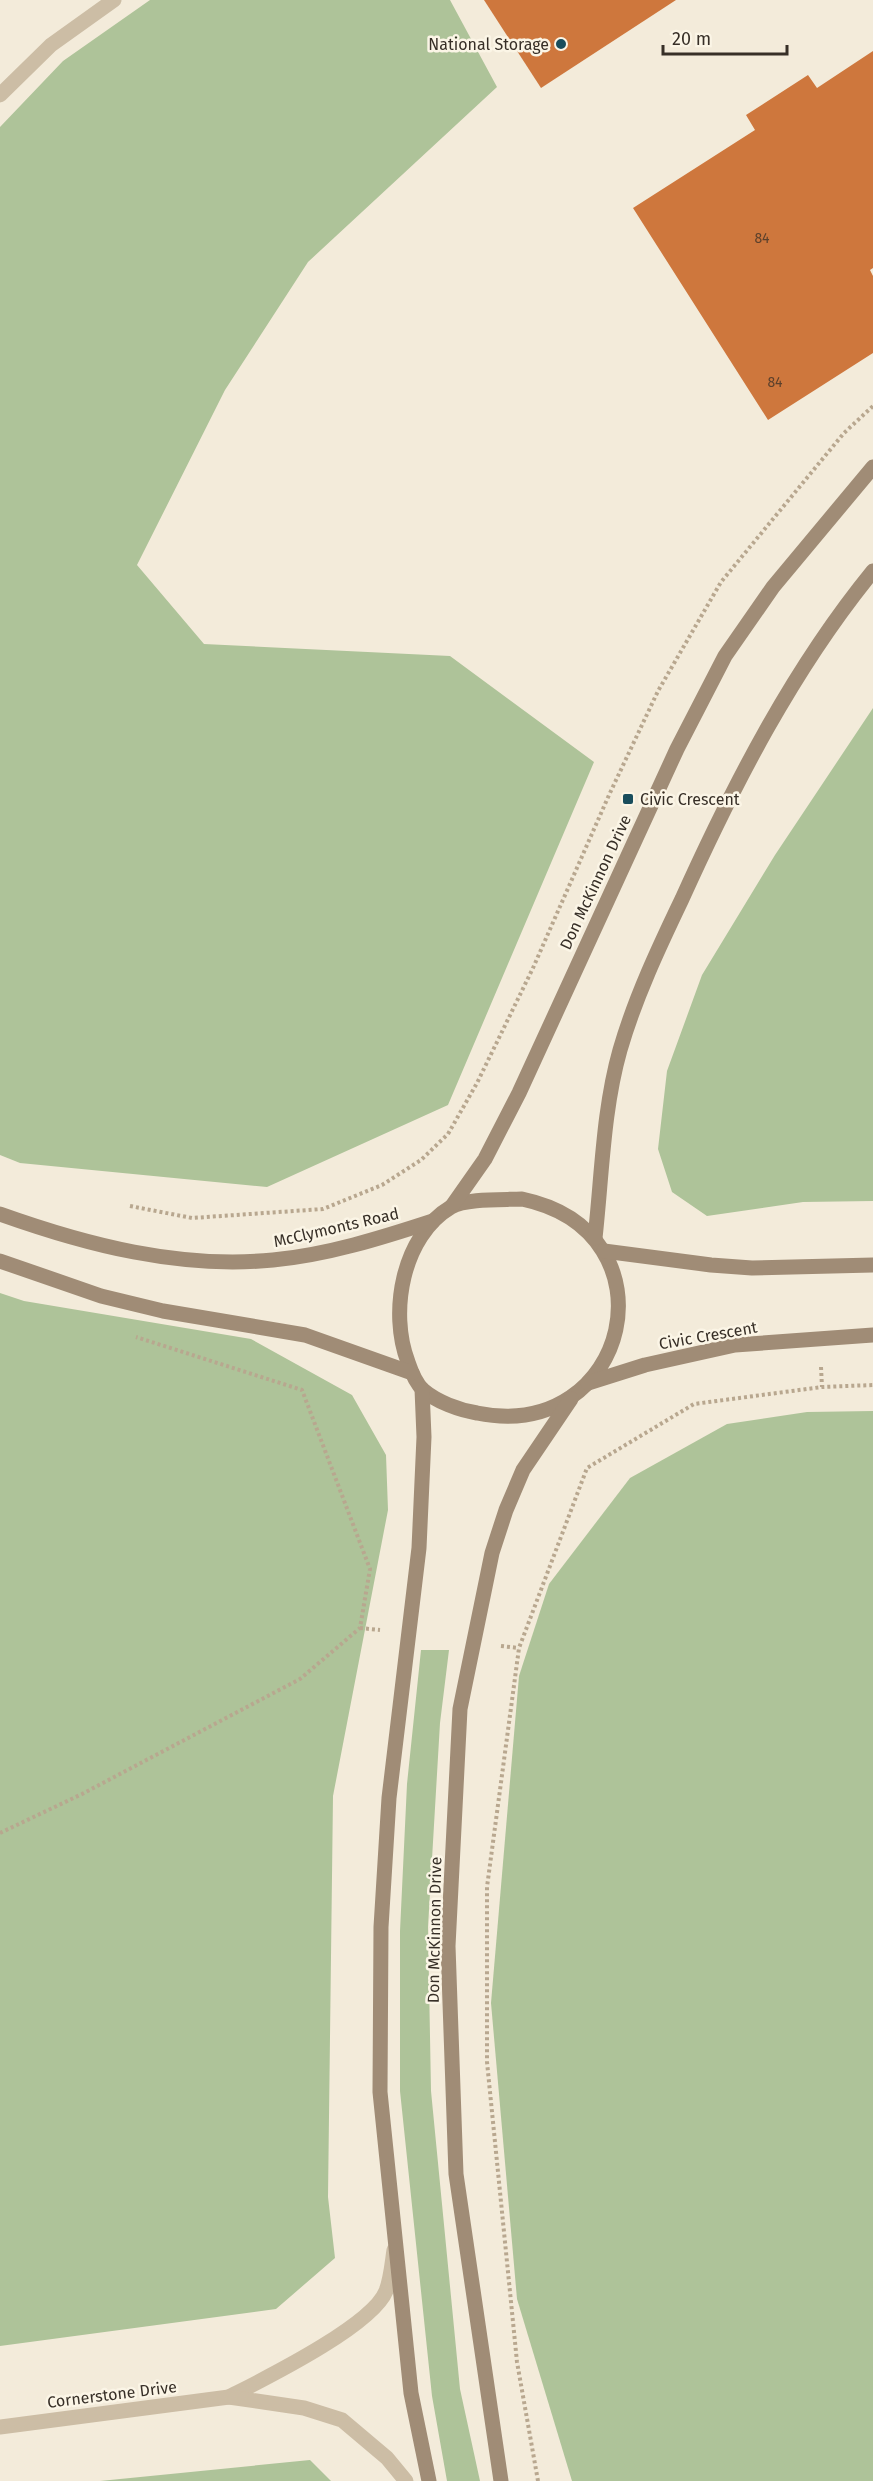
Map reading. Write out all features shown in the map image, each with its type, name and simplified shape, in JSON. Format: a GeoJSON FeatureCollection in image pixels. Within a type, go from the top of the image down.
{"type":"FeatureCollection","features":[{"type":"Feature","properties":{"kind":"main road","name":"Don McKinnon Drive"},"geometry":{"type":"LineString","coordinates":[[433,1221],[452,1206],[485,1159],[519,1093],[677,749],[725,656],[773,587],[873,467]]}},
{"type":"Feature","properties":{"kind":"main road"},"geometry":{"type":"LineString","coordinates":[[599,1245],[605,1133],[621,1049],[668,928],[758,744],[802,670],[873,571]]}},
{"type":"Feature","properties":{"kind":"main road"},"geometry":{"type":"LineString","coordinates":[[433,1221],[405,1272],[399,1300],[399,1327],[412,1373],[423,1389],[452,1406],[477,1413],[502,1416],[530,1415],[570,1399],[588,1383],[604,1361],[614,1335],[618,1304],[616,1279],[599,1245],[573,1217],[548,1205],[522,1200],[452,1206]]}},
{"type":"Feature","properties":{"kind":"main road","name":"McClymonts Road"},"geometry":{"type":"LineString","coordinates":[[0,1214],[70,1237],[134,1253],[220,1262],[275,1260],[309,1255],[377,1240],[433,1221]]}},
{"type":"Feature","properties":{"kind":"main road"},"geometry":{"type":"LineString","coordinates":[[599,1245],[741,1267],[873,1265]]}},
{"type":"Feature","properties":{"kind":"main road"},"geometry":{"type":"LineString","coordinates":[[0,1261],[101,1296],[163,1311],[305,1335],[412,1373]]}},
{"type":"Feature","properties":{"kind":"main road","name":"Civic Crescent"},"geometry":{"type":"LineString","coordinates":[[588,1383],[645,1365],[735,1345],[873,1335]]}},
{"type":"Feature","properties":{"kind":"main road"},"geometry":{"type":"LineString","coordinates":[[423,1389],[424,1449],[419,1548],[389,1798],[381,1927],[380,2092],[394,2250],[411,2393],[429,2481]]}},
{"type":"Feature","properties":{"kind":"main road","name":"Don McKinnon Drive"},"geometry":{"type":"LineString","coordinates":[[501,2481],[456,2174],[448,1946],[460,1709],[492,1553],[506,1510],[523,1470],[570,1399]]}},
{"type":"Feature","properties":{"kind":"street"},"geometry":{"type":"LineString","coordinates":[[0,95],[51,45],[114,0]]}},
{"type":"Feature","properties":{"kind":"street","name":"Cornerstone Drive"},"geometry":{"type":"LineString","coordinates":[[229,2397],[298,2362],[373,2310],[386,2292],[394,2250]]}},
{"type":"Feature","properties":{"kind":"street","name":"Cornerstone Drive"},"geometry":{"type":"LineString","coordinates":[[0,2427],[229,2397],[304,2408],[342,2420],[387,2458],[406,2481]]}},
{"type":"Feature","properties":{"kind":"path"},"geometry":{"type":"LineString","coordinates":[[130,1206],[192,1218],[323,1209],[382,1185],[421,1160],[448,1134],[477,1083],[533,968],[609,795],[658,691],[721,582],[844,433],[873,406]]}},
{"type":"Feature","properties":{"kind":"path"},"geometry":{"type":"LineString","coordinates":[[0,1833],[82,1794],[300,1679],[360,1628],[370,1569],[302,1390],[135,1337]]}},
{"type":"Feature","properties":{"kind":"path"},"geometry":{"type":"LineString","coordinates":[[820,1361],[822,1387]]}},
{"type":"Feature","properties":{"kind":"path"},"geometry":{"type":"LineString","coordinates":[[538,2481],[517,2362],[488,2062],[487,1887],[519,1648],[587,1468],[694,1404],[822,1387],[873,1385]]}},
{"type":"Feature","properties":{"kind":"green space"},"geometry":{"type":"Polygon","coordinates":[[[150,0],[450,0],[497,87],[308,262],[225,390],[137,565],[204,644],[450,656],[594,762],[448,1105],[267,1187],[20,1163],[0,1155],[0,127],[63,61],[150,0]]]}},
{"type":"Feature","properties":{"kind":"green space"},"geometry":{"type":"Polygon","coordinates":[[[873,708],[873,1201],[803,1202],[707,1216],[672,1192],[658,1149],[667,1071],[702,975],[775,855],[873,708]]]}},
{"type":"Feature","properties":{"kind":"green space"},"geometry":{"type":"Polygon","coordinates":[[[0,1293],[24,1301],[251,1339],[352,1395],[386,1455],[388,1510],[333,1796],[328,2197],[335,2258],[276,2309],[0,2346],[0,1293]]]}},
{"type":"Feature","properties":{"kind":"green space"},"geometry":{"type":"Polygon","coordinates":[[[873,1411],[873,2481],[572,2481],[517,2299],[491,2003],[519,1676],[549,1584],[630,1478],[727,1424],[807,1412],[873,1411]]]}},
{"type":"Feature","properties":{"kind":"green space"},"geometry":{"type":"Polygon","coordinates":[[[421,1650],[449,1650],[440,1723],[428,1927],[431,2091],[460,2389],[480,2481],[447,2481],[432,2396],[400,2091],[400,1931],[407,1784],[421,1650]]]}},
{"type":"Feature","properties":{"kind":"green space"},"geometry":{"type":"Polygon","coordinates":[[[310,2460],[331,2481],[100,2481],[310,2460]]]}},
{"type":"Feature","properties":{"kind":"building","name":"National Storage"},"geometry":{"type":"Polygon","coordinates":[[[484,0],[676,0],[541,88],[484,0]]]}},
{"type":"Feature","properties":{"kind":"building"},"geometry":{"type":"Polygon","coordinates":[[[873,51],[873,268],[870,270],[873,276],[873,353],[768,420],[633,208],[755,130],[746,115],[808,75],[817,88],[873,51]]]}},
{"type":"Feature","properties":{"kind":"place","name":"National Storage"},"geometry":{"type":"Point","coordinates":[561,44]}},
{"type":"Feature","properties":{"kind":"place","name":"Civic Crescent"},"geometry":{"type":"Point","coordinates":[628,799]}}]}
